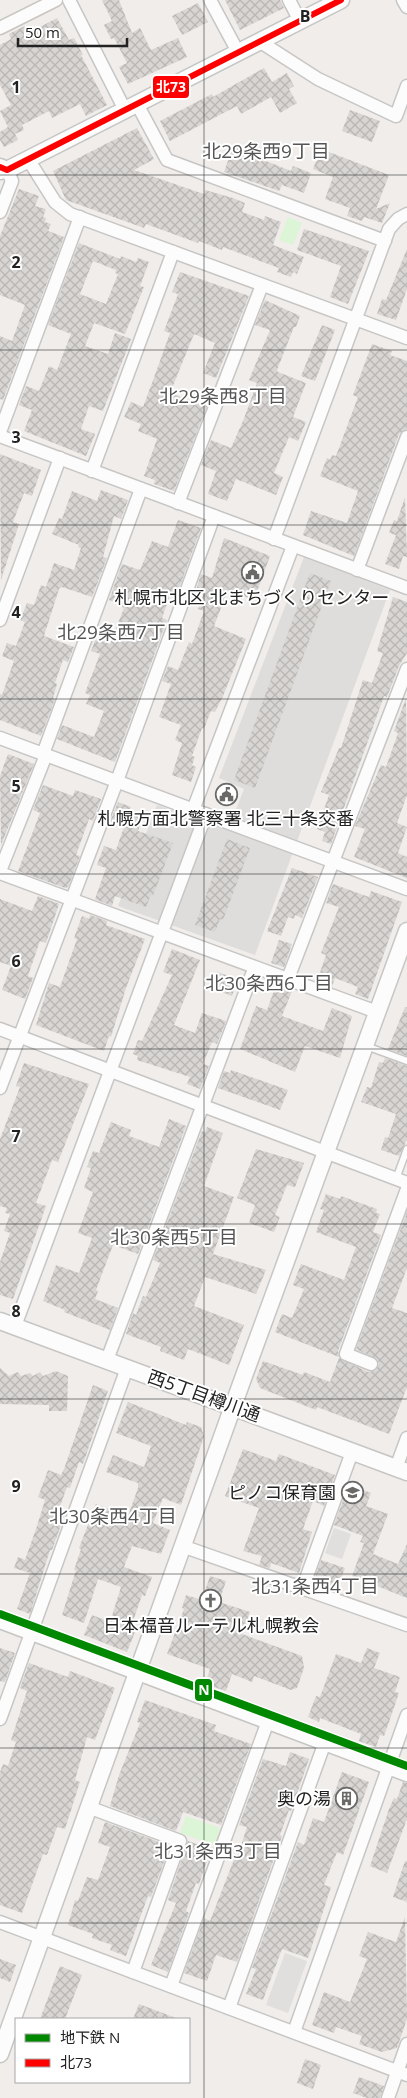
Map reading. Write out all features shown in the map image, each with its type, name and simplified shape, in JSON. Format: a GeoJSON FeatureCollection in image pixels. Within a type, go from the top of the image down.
{"type":"FeatureCollection","features":[{"type":"Feature","properties":{"kind":"street"},"geometry":{"type":"LineString","coordinates":[[0,28],[56,0]]}},
{"type":"Feature","properties":{"kind":"street"},"geometry":{"type":"LineString","coordinates":[[69,0],[131,107],[167,160],[385,241]]}},
{"type":"Feature","properties":{"kind":"street"},"geometry":{"type":"LineString","coordinates":[[210,0],[238,52]]}},
{"type":"Feature","properties":{"kind":"street"},"geometry":{"type":"LineString","coordinates":[[289,0],[300,21]]}},
{"type":"Feature","properties":{"kind":"street"},"geometry":{"type":"LineString","coordinates":[[0,212],[12,181],[2,170],[28,159],[341,0]]}},
{"type":"Feature","properties":{"kind":"street"},"geometry":{"type":"LineString","coordinates":[[403,0],[407,8]]}},
{"type":"Feature","properties":{"kind":"street"},"geometry":{"type":"LineString","coordinates":[[259,42],[318,79],[396,116],[407,86]]}},
{"type":"Feature","properties":{"kind":"street"},"geometry":{"type":"LineString","coordinates":[[28,159],[55,202],[70,214],[407,338]]}},
{"type":"Feature","properties":{"kind":"street"},"geometry":{"type":"LineString","coordinates":[[274,539],[389,229],[398,219],[407,214]]}},
{"type":"Feature","properties":{"kind":"street"},"geometry":{"type":"LineString","coordinates":[[0,432],[80,217]]}},
{"type":"Feature","properties":{"kind":"street"},"geometry":{"type":"LineString","coordinates":[[92,471],[173,252]]}},
{"type":"Feature","properties":{"kind":"street"},"geometry":{"type":"LineString","coordinates":[[178,503],[262,285]]}},
{"type":"Feature","properties":{"kind":"street"},"geometry":{"type":"LineString","coordinates":[[0,436],[407,588]]}},
{"type":"Feature","properties":{"kind":"street"},"geometry":{"type":"LineString","coordinates":[[357,570],[407,437]]}},
{"type":"Feature","properties":{"kind":"street"},"geometry":{"type":"LineString","coordinates":[[0,620],[60,458]]}},
{"type":"Feature","properties":{"kind":"street"},"geometry":{"type":"LineString","coordinates":[[141,489],[45,755],[0,872],[287,981],[377,1012]]}},
{"type":"Feature","properties":{"kind":"street"},"geometry":{"type":"LineString","coordinates":[[0,1088],[117,781],[214,516]]}},
{"type":"Feature","properties":{"kind":"street"},"geometry":{"type":"LineString","coordinates":[[193,810],[293,546]]}},
{"type":"Feature","properties":{"kind":"street"},"geometry":{"type":"LineString","coordinates":[[287,981],[407,669]]}},
{"type":"Feature","properties":{"kind":"street"},"geometry":{"type":"LineString","coordinates":[[0,738],[407,889]]}},
{"type":"Feature","properties":{"kind":"street"},"geometry":{"type":"LineString","coordinates":[[8,1323],[111,1072],[206,814]]}},
{"type":"Feature","properties":{"kind":"street"},"geometry":{"type":"LineString","coordinates":[[0,2054],[232,1407],[407,931]]}},
{"type":"Feature","properties":{"kind":"street"},"geometry":{"type":"LineString","coordinates":[[107,1360],[254,968]]}},
{"type":"Feature","properties":{"kind":"street"},"geometry":{"type":"LineString","coordinates":[[0,1029],[402,1181]]}},
{"type":"Feature","properties":{"kind":"street"},"geometry":{"type":"LineString","coordinates":[[371,1364],[346,1354],[407,1189]]}},
{"type":"Feature","properties":{"kind":"street","name":"西5丁目樽川通"},"geometry":{"type":"LineString","coordinates":[[8,1323],[401,1470]]}},
{"type":"Feature","properties":{"kind":"street"},"geometry":{"type":"LineString","coordinates":[[0,1719],[127,1368]]}},
{"type":"Feature","properties":{"kind":"street"},"geometry":{"type":"LineString","coordinates":[[401,1470],[407,1438]]}},
{"type":"Feature","properties":{"kind":"street"},"geometry":{"type":"LineString","coordinates":[[303,1587],[352,1452]]}},
{"type":"Feature","properties":{"kind":"street"},"geometry":{"type":"LineString","coordinates":[[182,1546],[407,1625]]}},
{"type":"Feature","properties":{"kind":"street"},"geometry":{"type":"LineString","coordinates":[[0,1620],[407,1773]]}},
{"type":"Feature","properties":{"kind":"street"},"geometry":{"type":"LineString","coordinates":[[294,2032],[407,1715]]}},
{"type":"Feature","properties":{"kind":"street"},"geometry":{"type":"LineString","coordinates":[[171,1986],[268,1721]]}},
{"type":"Feature","properties":{"kind":"street"},"geometry":{"type":"LineString","coordinates":[[229,2008],[325,1742]]}},
{"type":"Feature","properties":{"kind":"street"},"geometry":{"type":"LineString","coordinates":[[88,1807],[180,1841],[133,1972]]}},
{"type":"Feature","properties":{"kind":"street"},"geometry":{"type":"LineString","coordinates":[[0,1922],[402,2073]]}},
{"type":"Feature","properties":{"kind":"street"},"geometry":{"type":"LineString","coordinates":[[388,2098],[402,2073],[407,2044]]}},
{"type":"Feature","properties":{"kind":"lane"},"geometry":{"type":"LineString","coordinates":[[365,1046],[407,1061]]}},
{"type":"Feature","properties":{"kind":"lane"},"geometry":{"type":"LineString","coordinates":[[402,1181],[407,1149]]}},
{"type":"Feature","properties":{"kind":"shaded area"},"geometry":{"type":"Polygon","coordinates":[[[304,557],[390,590],[255,955],[118,906],[157,805],[228,830],[244,789],[219,778],[304,557]]]}},
{"type":"Feature","properties":{"kind":"shaded area"},"geometry":{"type":"Polygon","coordinates":[[[334,1528],[351,1534],[342,1559],[325,1553],[334,1528]]]}},
{"type":"Feature","properties":{"kind":"shaded area"},"geometry":{"type":"Polygon","coordinates":[[[285,1953],[307,1961],[288,2013],[266,2005],[285,1953]]]}},
{"type":"Feature","properties":{"kind":"green space"},"geometry":{"type":"Polygon","coordinates":[[[288,217],[302,223],[293,245],[279,240],[288,217]]]}},
{"type":"Feature","properties":{"kind":"green space"},"geometry":{"type":"Polygon","coordinates":[[[186,1816],[220,1828],[215,1845],[180,1833],[186,1816]]]}},
{"type":"Feature","properties":{"kind":"building"},"geometry":{"type":"Polygon","coordinates":[[[102,0],[119,0],[132,33],[140,28],[151,50],[178,38],[187,57],[128,84],[119,67],[127,63],[114,38],[111,39],[104,25],[112,21],[102,0]]]}},
{"type":"Feature","properties":{"kind":"building"},"geometry":{"type":"Polygon","coordinates":[[[225,0],[280,0],[284,8],[240,30],[225,0]]]}},
{"type":"Feature","properties":{"kind":"building"},"geometry":{"type":"Polygon","coordinates":[[[198,3],[208,22],[182,35],[172,16],[198,3]]]}},
{"type":"Feature","properties":{"kind":"building"},"geometry":{"type":"Polygon","coordinates":[[[57,18],[69,40],[74,38],[107,105],[86,116],[80,104],[52,118],[49,111],[22,125],[24,130],[15,134],[18,140],[4,147],[0,140],[0,132],[8,127],[0,111],[11,105],[0,85],[0,45],[11,39],[9,34],[25,26],[29,33],[57,18]]]}},
{"type":"Feature","properties":{"kind":"building"},"geometry":{"type":"Polygon","coordinates":[[[264,68],[272,82],[287,73],[294,86],[289,89],[297,103],[280,113],[271,97],[241,114],[237,106],[170,141],[160,121],[212,94],[213,97],[264,68]]]}},
{"type":"Feature","properties":{"kind":"building"},"geometry":{"type":"Polygon","coordinates":[[[350,110],[380,121],[372,142],[342,131],[350,110]]]}},
{"type":"Feature","properties":{"kind":"building"},"geometry":{"type":"Polygon","coordinates":[[[137,128],[154,159],[134,170],[204,194],[205,190],[233,198],[245,203],[242,212],[264,220],[265,216],[281,222],[273,245],[304,257],[297,274],[293,272],[291,277],[277,272],[279,268],[223,247],[222,250],[199,241],[198,243],[146,224],[144,228],[66,200],[53,171],[137,128]]]}},
{"type":"Feature","properties":{"kind":"building"},"geometry":{"type":"Polygon","coordinates":[[[234,144],[258,153],[256,157],[291,171],[293,166],[311,173],[304,193],[282,185],[279,191],[224,172],[234,144]]]}},
{"type":"Feature","properties":{"kind":"building"},"geometry":{"type":"Polygon","coordinates":[[[321,149],[389,175],[376,209],[390,203],[382,223],[364,217],[362,221],[347,216],[350,208],[325,199],[333,177],[313,169],[321,149]]]}},
{"type":"Feature","properties":{"kind":"building"},"geometry":{"type":"Polygon","coordinates":[[[19,189],[39,196],[35,206],[46,209],[43,217],[46,218],[45,222],[51,224],[48,231],[64,237],[3,400],[0,399],[0,336],[12,341],[25,305],[0,295],[0,236],[19,189]]]}},
{"type":"Feature","properties":{"kind":"building"},"geometry":{"type":"Polygon","coordinates":[[[304,229],[369,251],[348,304],[330,297],[341,266],[297,250],[304,229]]]}},
{"type":"Feature","properties":{"kind":"building"},"geometry":{"type":"Polygon","coordinates":[[[79,243],[120,259],[121,256],[136,262],[138,258],[149,262],[140,286],[144,287],[125,334],[94,323],[85,346],[108,354],[115,333],[131,339],[103,411],[89,406],[81,429],[95,434],[86,456],[24,431],[32,410],[19,405],[26,386],[39,391],[49,366],[57,370],[71,334],[48,325],[79,243]],[[93,261],[80,294],[106,304],[118,274],[115,273],[116,270],[93,261]]]}},
{"type":"Feature","properties":{"kind":"building"},"geometry":{"type":"Polygon","coordinates":[[[407,249],[407,289],[396,320],[377,314],[382,299],[386,300],[407,249]]]}},
{"type":"Feature","properties":{"kind":"building"},"geometry":{"type":"Polygon","coordinates":[[[180,272],[249,296],[216,378],[203,373],[215,343],[194,334],[170,393],[207,406],[174,491],[154,484],[155,480],[144,476],[157,439],[138,431],[141,424],[124,417],[131,402],[143,407],[170,333],[164,331],[178,294],[172,292],[180,272]]]}},
{"type":"Feature","properties":{"kind":"building"},"geometry":{"type":"Polygon","coordinates":[[[265,300],[300,316],[277,370],[306,383],[293,417],[306,422],[298,441],[289,437],[274,473],[283,477],[276,495],[236,479],[227,501],[208,494],[216,471],[201,465],[211,440],[231,448],[243,421],[257,383],[249,380],[270,330],[255,325],[265,300]]]}},
{"type":"Feature","properties":{"kind":"building"},"geometry":{"type":"Polygon","coordinates":[[[322,325],[335,330],[315,381],[301,376],[322,325]]]}},
{"type":"Feature","properties":{"kind":"building"},"geometry":{"type":"Polygon","coordinates":[[[372,344],[392,351],[390,355],[407,361],[407,429],[399,434],[354,556],[303,535],[311,511],[347,523],[358,491],[320,476],[327,458],[330,460],[332,455],[336,456],[358,397],[353,395],[372,344]]]}},
{"type":"Feature","properties":{"kind":"building"},"geometry":{"type":"Polygon","coordinates":[[[0,454],[41,470],[32,496],[24,493],[13,522],[19,524],[1,580],[0,454]]]}},
{"type":"Feature","properties":{"kind":"building"},"geometry":{"type":"Polygon","coordinates":[[[101,490],[128,500],[121,519],[114,516],[103,557],[107,558],[92,597],[62,587],[59,589],[44,636],[74,647],[68,662],[63,660],[55,683],[57,684],[53,698],[55,699],[41,736],[0,720],[0,694],[2,695],[14,661],[2,656],[7,643],[16,646],[25,622],[20,620],[27,603],[34,605],[41,585],[46,587],[54,563],[74,570],[81,548],[78,547],[79,545],[52,534],[59,518],[62,519],[72,491],[97,501],[101,490]]]}},
{"type":"Feature","properties":{"kind":"building"},"geometry":{"type":"Polygon","coordinates":[[[405,497],[407,557],[403,556],[399,569],[385,564],[396,535],[389,533],[394,520],[397,521],[405,497]]]}},
{"type":"Feature","properties":{"kind":"building"},"geometry":{"type":"Polygon","coordinates":[[[178,520],[201,528],[177,594],[171,592],[162,618],[167,620],[115,762],[57,739],[62,725],[94,737],[104,711],[86,704],[90,695],[85,693],[100,654],[91,651],[96,638],[110,644],[124,608],[121,604],[109,600],[122,564],[140,570],[152,541],[168,547],[178,520]]]}},
{"type":"Feature","properties":{"kind":"building"},"geometry":{"type":"Polygon","coordinates":[[[224,538],[270,556],[254,600],[228,590],[214,626],[246,639],[223,696],[215,712],[211,711],[204,729],[202,728],[192,756],[195,757],[192,765],[196,767],[191,782],[172,775],[182,743],[175,740],[181,725],[159,717],[171,684],[162,681],[168,666],[178,670],[189,642],[192,644],[204,611],[198,609],[204,593],[196,590],[201,574],[212,578],[224,538]]]}},
{"type":"Feature","properties":{"kind":"building"},"geometry":{"type":"Polygon","coordinates":[[[310,573],[331,581],[255,788],[234,780],[310,573]]]}},
{"type":"Feature","properties":{"kind":"building"},"geometry":{"type":"Polygon","coordinates":[[[393,597],[407,602],[407,653],[399,666],[387,697],[384,696],[331,844],[322,841],[325,832],[317,829],[329,795],[321,792],[339,748],[341,748],[363,680],[372,683],[383,653],[377,651],[393,597]]]}},
{"type":"Feature","properties":{"kind":"building"},"geometry":{"type":"Polygon","coordinates":[[[406,698],[407,795],[397,823],[407,827],[398,853],[407,857],[407,878],[354,857],[365,829],[355,826],[381,765],[386,767],[398,733],[394,731],[406,698]]]}},
{"type":"Feature","properties":{"kind":"building"},"geometry":{"type":"Polygon","coordinates":[[[8,754],[34,764],[1,845],[0,776],[8,754]]]}},
{"type":"Feature","properties":{"kind":"building"},"geometry":{"type":"Polygon","coordinates":[[[43,785],[73,796],[75,790],[101,799],[93,821],[89,819],[76,855],[80,856],[68,887],[65,888],[18,871],[40,813],[33,810],[43,785]]]}},
{"type":"Feature","properties":{"kind":"building"},"geometry":{"type":"Polygon","coordinates":[[[221,786],[237,791],[233,802],[217,797],[221,786]]]}},
{"type":"Feature","properties":{"kind":"building"},"geometry":{"type":"Polygon","coordinates":[[[118,802],[131,807],[129,811],[143,817],[138,831],[173,843],[153,896],[151,895],[146,907],[115,896],[112,906],[95,899],[106,868],[97,865],[104,846],[116,850],[124,827],[110,822],[118,802]]]}},
{"type":"Feature","properties":{"kind":"building"},"geometry":{"type":"Polygon","coordinates":[[[227,839],[250,848],[223,920],[220,919],[215,932],[195,925],[227,839]]]}},
{"type":"Feature","properties":{"kind":"building"},"geometry":{"type":"Polygon","coordinates":[[[292,868],[318,877],[302,918],[295,915],[294,919],[288,917],[281,936],[267,931],[292,868]]]}},
{"type":"Feature","properties":{"kind":"building"},"geometry":{"type":"Polygon","coordinates":[[[333,884],[369,897],[371,891],[402,902],[368,999],[355,994],[358,987],[335,978],[332,987],[317,981],[326,955],[321,953],[339,907],[326,903],[333,884]]]}},
{"type":"Feature","properties":{"kind":"building"},"geometry":{"type":"Polygon","coordinates":[[[38,896],[59,904],[46,943],[40,941],[28,976],[33,978],[25,999],[2,990],[11,966],[0,962],[0,899],[32,911],[38,896]]]}},
{"type":"Feature","properties":{"kind":"building"},"geometry":{"type":"Polygon","coordinates":[[[90,915],[107,921],[106,925],[145,939],[126,988],[111,1037],[109,1036],[104,1051],[36,1025],[49,983],[60,987],[77,939],[74,938],[82,916],[89,919],[90,915]]]}},
{"type":"Feature","properties":{"kind":"building"},"geometry":{"type":"Polygon","coordinates":[[[279,940],[292,944],[284,967],[271,963],[279,940]]]}},
{"type":"Feature","properties":{"kind":"building"},"geometry":{"type":"Polygon","coordinates":[[[172,949],[200,960],[174,1025],[195,1033],[202,1013],[226,1021],[217,1044],[212,1042],[203,1064],[209,1066],[200,1089],[187,1084],[190,1077],[137,1060],[138,1056],[133,1054],[138,1040],[142,1041],[172,975],[163,972],[172,949]]]}},
{"type":"Feature","properties":{"kind":"building"},"geometry":{"type":"Polygon","coordinates":[[[217,972],[238,979],[232,996],[211,988],[217,972]]]}},
{"type":"Feature","properties":{"kind":"building"},"geometry":{"type":"Polygon","coordinates":[[[276,985],[292,991],[282,1016],[323,1031],[332,1008],[352,1016],[340,1058],[305,1046],[295,1072],[240,1049],[256,1006],[267,1010],[276,985]]]}},
{"type":"Feature","properties":{"kind":"building"},"geometry":{"type":"Polygon","coordinates":[[[405,1007],[407,1007],[407,1056],[388,1049],[405,1007]]]}},
{"type":"Feature","properties":{"kind":"building"},"geometry":{"type":"Polygon","coordinates":[[[385,1058],[407,1066],[407,1140],[399,1156],[381,1150],[385,1137],[388,1138],[396,1114],[361,1102],[367,1087],[371,1088],[379,1062],[383,1063],[385,1058]]]}},
{"type":"Feature","properties":{"kind":"building"},"geometry":{"type":"Polygon","coordinates":[[[24,1063],[89,1084],[58,1162],[52,1160],[36,1203],[46,1206],[13,1299],[0,1295],[0,1262],[10,1233],[4,1231],[10,1214],[5,1213],[7,1208],[0,1206],[0,1139],[20,1087],[16,1086],[24,1063]]]}},
{"type":"Feature","properties":{"kind":"building"},"geometry":{"type":"Polygon","coordinates":[[[231,1070],[288,1090],[280,1110],[218,1088],[224,1071],[230,1073],[231,1070]]]}},
{"type":"Feature","properties":{"kind":"building"},"geometry":{"type":"Polygon","coordinates":[[[169,1119],[186,1126],[138,1254],[113,1245],[96,1290],[98,1291],[95,1299],[118,1308],[110,1330],[64,1312],[65,1310],[43,1301],[56,1265],[79,1273],[92,1238],[78,1233],[93,1192],[84,1188],[91,1168],[87,1167],[93,1151],[99,1153],[111,1122],[131,1130],[129,1136],[159,1147],[169,1119]]]}},
{"type":"Feature","properties":{"kind":"building"},"geometry":{"type":"Polygon","coordinates":[[[207,1127],[223,1133],[204,1186],[234,1197],[213,1254],[266,1270],[256,1294],[205,1277],[194,1306],[244,1325],[229,1365],[188,1349],[184,1360],[160,1351],[161,1347],[126,1334],[133,1313],[136,1315],[143,1296],[146,1297],[160,1263],[153,1260],[202,1131],[205,1132],[207,1127]]]}},
{"type":"Feature","properties":{"kind":"building"},"geometry":{"type":"Polygon","coordinates":[[[256,1149],[304,1163],[295,1187],[287,1185],[275,1215],[280,1217],[274,1232],[249,1223],[255,1205],[237,1198],[256,1149]]]}},
{"type":"Feature","properties":{"kind":"building"},"geometry":{"type":"Polygon","coordinates":[[[326,1194],[340,1199],[341,1196],[377,1209],[376,1213],[380,1214],[373,1232],[381,1235],[338,1351],[339,1357],[275,1332],[282,1314],[292,1318],[304,1289],[293,1285],[301,1264],[344,1280],[356,1247],[316,1232],[324,1210],[320,1209],[326,1194]]]}},
{"type":"Feature","properties":{"kind":"building"},"geometry":{"type":"Polygon","coordinates":[[[407,1212],[407,1268],[392,1308],[407,1313],[407,1387],[389,1434],[317,1407],[316,1410],[260,1388],[256,1379],[263,1361],[303,1375],[304,1372],[330,1382],[339,1358],[368,1372],[376,1370],[379,1363],[377,1359],[356,1349],[407,1212]]]}},
{"type":"Feature","properties":{"kind":"building"},"geometry":{"type":"Polygon","coordinates":[[[0,1368],[9,1376],[18,1372],[21,1376],[30,1373],[33,1376],[40,1372],[43,1376],[56,1371],[68,1376],[67,1411],[49,1411],[49,1405],[0,1404],[0,1368]]]}},
{"type":"Feature","properties":{"kind":"building"},"geometry":{"type":"Polygon","coordinates":[[[93,1385],[108,1391],[83,1464],[79,1462],[70,1488],[67,1487],[59,1509],[66,1511],[52,1550],[50,1550],[30,1614],[17,1609],[30,1573],[14,1568],[18,1557],[25,1560],[37,1526],[45,1500],[38,1497],[48,1470],[61,1475],[93,1385]]]}},
{"type":"Feature","properties":{"kind":"building"},"geometry":{"type":"Polygon","coordinates":[[[128,1402],[186,1425],[187,1422],[201,1427],[204,1436],[181,1505],[163,1498],[153,1523],[170,1530],[161,1554],[132,1546],[124,1567],[152,1577],[145,1596],[142,1595],[130,1630],[135,1632],[127,1652],[84,1635],[92,1615],[110,1622],[121,1587],[98,1579],[84,1623],[62,1615],[76,1570],[74,1570],[81,1549],[79,1548],[96,1504],[128,1516],[138,1488],[138,1483],[106,1472],[113,1455],[144,1467],[151,1446],[116,1433],[128,1402]]]}},
{"type":"Feature","properties":{"kind":"building"},"geometry":{"type":"Polygon","coordinates":[[[243,1449],[276,1461],[279,1454],[335,1475],[324,1506],[313,1501],[303,1529],[312,1532],[299,1573],[271,1563],[270,1568],[259,1565],[262,1556],[243,1551],[259,1508],[225,1496],[243,1449]]]}},
{"type":"Feature","properties":{"kind":"building"},"geometry":{"type":"Polygon","coordinates":[[[349,1484],[371,1493],[366,1506],[388,1514],[373,1554],[398,1564],[407,1544],[407,1598],[352,1576],[364,1543],[360,1542],[363,1536],[334,1525],[349,1484]]]}},
{"type":"Feature","properties":{"kind":"building"},"geometry":{"type":"Polygon","coordinates":[[[321,1560],[345,1568],[336,1592],[313,1583],[321,1560]]]}},
{"type":"Feature","properties":{"kind":"building"},"geometry":{"type":"Polygon","coordinates":[[[210,1576],[226,1581],[219,1602],[250,1612],[242,1634],[302,1656],[304,1668],[297,1688],[291,1690],[254,1676],[252,1682],[232,1674],[226,1691],[205,1684],[210,1669],[167,1654],[184,1609],[182,1608],[186,1595],[202,1600],[210,1576]]]}},
{"type":"Feature","properties":{"kind":"building"},"geometry":{"type":"Polygon","coordinates":[[[0,1648],[15,1653],[5,1682],[0,1681],[0,1648]]]}},
{"type":"Feature","properties":{"kind":"building"},"geometry":{"type":"Polygon","coordinates":[[[367,1648],[380,1653],[374,1668],[400,1677],[395,1692],[399,1693],[384,1736],[380,1735],[376,1747],[359,1741],[361,1734],[320,1718],[319,1722],[308,1717],[316,1696],[320,1697],[336,1654],[361,1663],[367,1648]]]}},
{"type":"Feature","properties":{"kind":"building"},"geometry":{"type":"Polygon","coordinates":[[[29,1663],[68,1677],[70,1671],[115,1688],[95,1740],[87,1737],[75,1780],[80,1782],[65,1829],[57,1827],[47,1855],[43,1854],[22,1913],[0,1905],[0,1772],[3,1764],[8,1766],[16,1742],[11,1740],[27,1691],[20,1688],[29,1663]]]}},
{"type":"Feature","properties":{"kind":"building"},"geometry":{"type":"Polygon","coordinates":[[[145,1700],[216,1725],[214,1731],[251,1744],[221,1825],[183,1812],[176,1831],[110,1806],[119,1775],[140,1723],[137,1722],[145,1700]]]}},
{"type":"Feature","properties":{"kind":"building"},"geometry":{"type":"Polygon","coordinates":[[[290,1752],[309,1759],[291,1811],[289,1810],[280,1835],[282,1836],[237,1962],[216,1955],[207,1981],[184,1973],[204,1918],[210,1921],[235,1857],[237,1858],[247,1827],[239,1825],[263,1759],[286,1766],[290,1752]]]}},
{"type":"Feature","properties":{"kind":"building"},"geometry":{"type":"Polygon","coordinates":[[[342,1772],[369,1782],[343,1855],[337,1852],[324,1885],[331,1887],[308,1958],[282,1949],[263,2000],[246,1994],[256,1969],[252,1968],[298,1842],[304,1845],[313,1818],[324,1822],[342,1772]]]}},
{"type":"Feature","properties":{"kind":"building"},"geometry":{"type":"Polygon","coordinates":[[[403,1782],[407,1783],[407,1819],[387,1873],[370,1866],[389,1809],[394,1798],[397,1799],[403,1782]]]}},
{"type":"Feature","properties":{"kind":"building"},"geometry":{"type":"Polygon","coordinates":[[[105,1822],[170,1846],[151,1897],[148,1896],[126,1956],[110,1950],[112,1945],[92,1938],[93,1934],[68,1925],[75,1900],[78,1901],[87,1877],[98,1880],[110,1847],[98,1843],[105,1822]]]}},
{"type":"Feature","properties":{"kind":"building"},"geometry":{"type":"Polygon","coordinates":[[[188,1841],[211,1849],[199,1884],[196,1883],[186,1911],[189,1913],[168,1972],[151,1965],[176,1903],[168,1900],[188,1841]]]}},
{"type":"Feature","properties":{"kind":"building"},"geometry":{"type":"Polygon","coordinates":[[[405,1861],[407,1861],[407,1902],[393,1897],[405,1861]]]}},
{"type":"Feature","properties":{"kind":"building"},"geometry":{"type":"Polygon","coordinates":[[[405,1917],[407,2019],[397,2048],[382,2052],[359,2044],[362,2036],[336,2027],[334,2033],[312,2025],[324,1992],[350,2002],[367,1959],[359,1956],[368,1932],[396,1942],[405,1917]]]}},
{"type":"Feature","properties":{"kind":"building"},"geometry":{"type":"Polygon","coordinates":[[[0,1959],[16,1965],[10,1982],[0,1978],[0,1959]]]}},
{"type":"Feature","properties":{"kind":"building"},"geometry":{"type":"Polygon","coordinates":[[[60,1966],[82,1975],[65,2018],[40,2018],[60,1966]]]}},
{"type":"Feature","properties":{"kind":"building"},"geometry":{"type":"Polygon","coordinates":[[[139,2004],[176,2018],[133,2018],[139,2004]]]}},
{"type":"Feature","properties":{"kind":"building"},"geometry":{"type":"Polygon","coordinates":[[[305,2059],[321,2065],[313,2089],[297,2083],[305,2059]]]}},
{"type":"Feature","properties":{"kind":"building"},"geometry":{"type":"Polygon","coordinates":[[[359,2077],[384,2086],[380,2098],[367,2098],[353,2093],[359,2077]]]}},
{"type":"Feature","properties":{"kind":"metro line","name":"N"},"geometry":{"type":"LineString","coordinates":[[0,1614],[407,1766]]}},
{"type":"Feature","properties":{"kind":"transit line","name":"北73"},"geometry":{"type":"LineString","coordinates":[[0,167],[7,170],[341,0]]}},
{"type":"Feature","properties":{"kind":"place","name":"札幌市北区 北まちづくりセンター"},"geometry":{"type":"Point","coordinates":[252,573]}},
{"type":"Feature","properties":{"kind":"place","name":"札幌方面北警察署 北三十条交番"},"geometry":{"type":"Point","coordinates":[226,794]}},
{"type":"Feature","properties":{"kind":"place","name":"ピノコ保育園"},"geometry":{"type":"Point","coordinates":[352,1493]}},
{"type":"Feature","properties":{"kind":"place","name":"日本福音ルーテル札幌教会"},"geometry":{"type":"Point","coordinates":[211,1601]}},
{"type":"Feature","properties":{"kind":"place","name":"奥の湯"},"geometry":{"type":"Point","coordinates":[347,1799]}},
{"type":"Feature","properties":{"kind":"district","name":"北29条西9丁目"},"geometry":{"type":"Point","coordinates":[266,151]}},
{"type":"Feature","properties":{"kind":"district","name":"北29条西8丁目"},"geometry":{"type":"Point","coordinates":[223,396]}},
{"type":"Feature","properties":{"kind":"district","name":"北29条西7丁目"},"geometry":{"type":"Point","coordinates":[121,632]}},
{"type":"Feature","properties":{"kind":"district","name":"北30条西6丁目"},"geometry":{"type":"Point","coordinates":[269,983]}},
{"type":"Feature","properties":{"kind":"district","name":"北30条西5丁目"},"geometry":{"type":"Point","coordinates":[174,1237]}},
{"type":"Feature","properties":{"kind":"district","name":"北30条西4丁目"},"geometry":{"type":"Point","coordinates":[113,1516]}},
{"type":"Feature","properties":{"kind":"district","name":"北31条西4丁目"},"geometry":{"type":"Point","coordinates":[315,1586]}},
{"type":"Feature","properties":{"kind":"district","name":"北31条西3丁目"},"geometry":{"type":"Point","coordinates":[218,1851]}}]}
